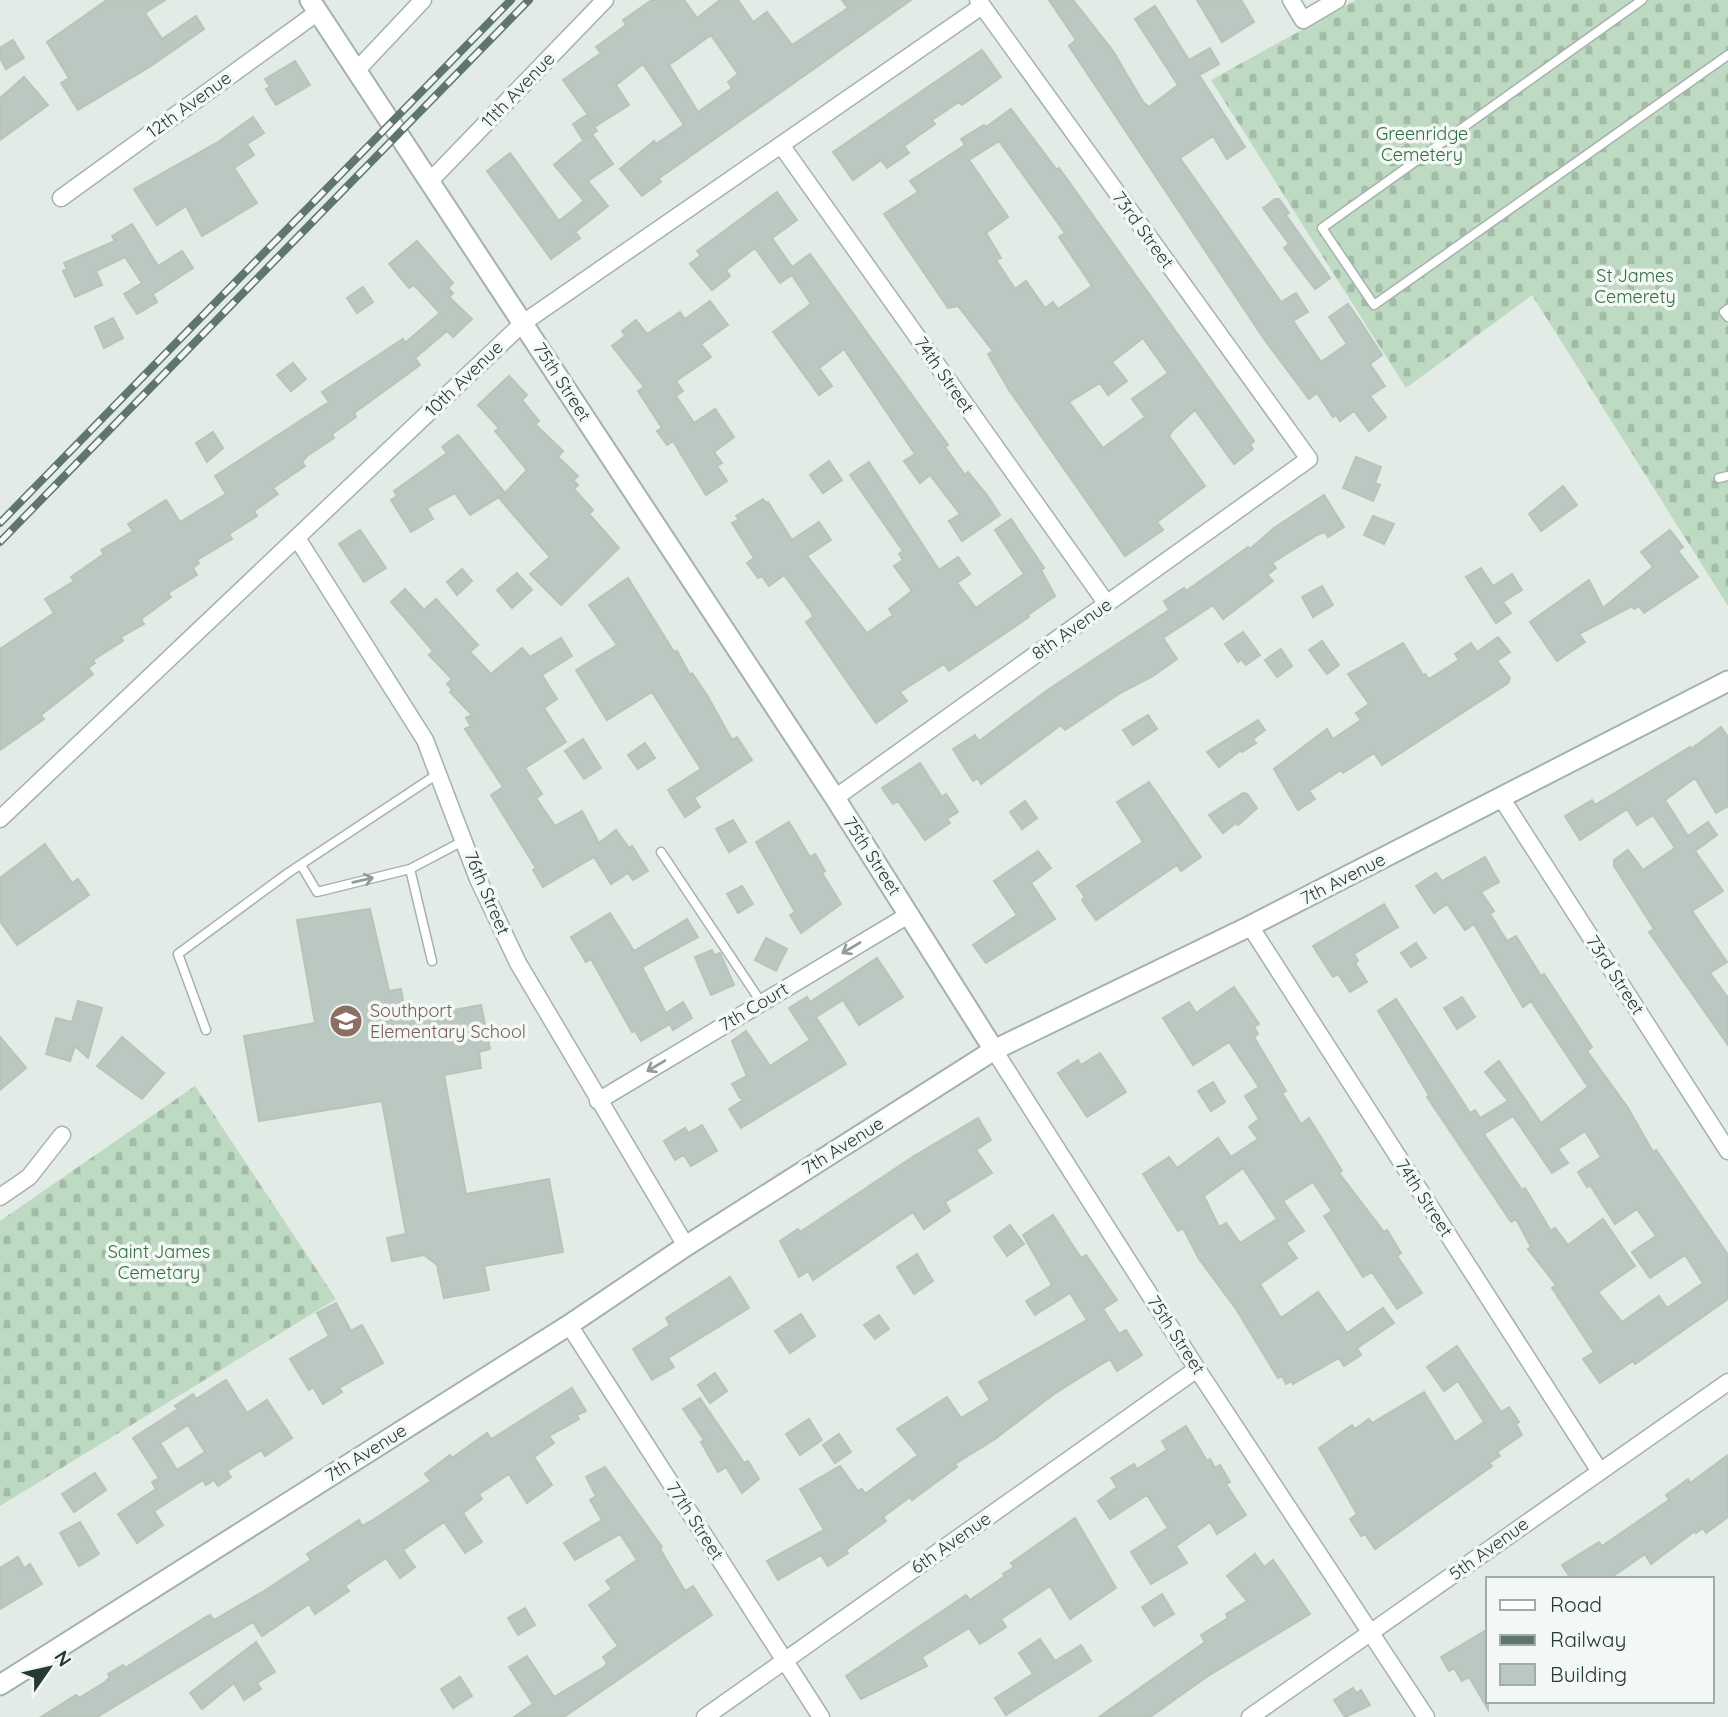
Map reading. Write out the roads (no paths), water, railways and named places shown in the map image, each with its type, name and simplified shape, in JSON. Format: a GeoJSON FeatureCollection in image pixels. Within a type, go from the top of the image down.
{"type":"FeatureCollection","features":[{"type":"Feature","properties":{"kind":"street"},"geometry":{"type":"LineString","coordinates":[[356,71],[423,0]]}},
{"type":"Feature","properties":{"kind":"street","name":"11th Avenue"},"geometry":{"type":"LineString","coordinates":[[431,180],[606,0]]}},
{"type":"Feature","properties":{"kind":"street"},"geometry":{"type":"LineString","coordinates":[[1291,0],[1303,20],[1337,0]]}},
{"type":"Feature","properties":{"kind":"street","name":"10th Avenue"},"geometry":{"type":"LineString","coordinates":[[0,819],[523,323],[980,3]]}},
{"type":"Feature","properties":{"kind":"street","name":"73rd Street"},"geometry":{"type":"LineString","coordinates":[[980,3],[1309,459]]}},
{"type":"Feature","properties":{"kind":"street","name":"75th Street"},"geometry":{"type":"LineString","coordinates":[[314,6],[431,180],[835,798],[1197,1369],[1426,1717]]}},
{"type":"Feature","properties":{"kind":"street","name":"12th Avenue"},"geometry":{"type":"LineString","coordinates":[[61,198],[314,6]]}},
{"type":"Feature","properties":{"kind":"street","name":"74th Street"},"geometry":{"type":"LineString","coordinates":[[780,145],[1107,604]]}},
{"type":"Feature","properties":{"kind":"street","name":"8th Avenue"},"geometry":{"type":"LineString","coordinates":[[835,798],[1309,459]]}},
{"type":"Feature","properties":{"kind":"street","name":"76th Street"},"geometry":{"type":"LineString","coordinates":[[297,538],[425,740],[493,912],[518,963],[686,1245]]}},
{"type":"Feature","properties":{"kind":"street","name":"7th Avenue"},"geometry":{"type":"LineString","coordinates":[[0,1685],[569,1325],[686,1245],[994,1050],[1250,926],[1728,681]]}},
{"type":"Feature","properties":{"kind":"street","name":"73rd Street"},"geometry":{"type":"LineString","coordinates":[[1502,799],[1728,1151]]}},
{"type":"Feature","properties":{"kind":"street","name":"7th Court"},"geometry":{"type":"LineString","coordinates":[[598,1101],[910,914]]}},
{"type":"Feature","properties":{"kind":"street","name":"74th Street"},"geometry":{"type":"LineString","coordinates":[[1250,926],[1598,1470]]}},
{"type":"Feature","properties":{"kind":"street"},"geometry":{"type":"LineString","coordinates":[[0,1197],[29,1177],[62,1135]]}},
{"type":"Feature","properties":{"kind":"street","name":"77th Street"},"geometry":{"type":"LineString","coordinates":[[569,1325],[821,1717]]}},
{"type":"Feature","properties":{"kind":"street","name":"6th Avenue"},"geometry":{"type":"LineString","coordinates":[[705,1717],[1197,1369]]}},
{"type":"Feature","properties":{"kind":"street","name":"5th Avenue"},"geometry":{"type":"LineString","coordinates":[[1250,1717],[1598,1470],[1728,1382]]}},
{"type":"Feature","properties":{"kind":"lane"},"geometry":{"type":"LineString","coordinates":[[1643,0],[1322,228],[1374,305],[1728,55]]}},
{"type":"Feature","properties":{"kind":"lane"},"geometry":{"type":"LineString","coordinates":[[1728,309],[1724,312],[1728,317]]}},
{"type":"Feature","properties":{"kind":"lane"},"geometry":{"type":"LineString","coordinates":[[206,1030],[178,954],[301,865],[439,773]]}},
{"type":"Feature","properties":{"kind":"lane"},"geometry":{"type":"LineString","coordinates":[[301,865],[317,892],[410,869],[465,840]]}},
{"type":"Feature","properties":{"kind":"lane"},"geometry":{"type":"LineString","coordinates":[[661,852],[761,1002]]}},
{"type":"Feature","properties":{"kind":"lane"},"geometry":{"type":"LineString","coordinates":[[410,869],[432,961]]}},
{"type":"Feature","properties":{"kind":"railway"},"geometry":{"type":"LineString","coordinates":[[0,523],[511,0]]}},
{"type":"Feature","properties":{"kind":"railway"},"geometry":{"type":"LineString","coordinates":[[0,542],[529,0]]}},
{"type":"Feature","properties":{"kind":"place","name":"Southport Elementary School"},"geometry":{"type":"Point","coordinates":[346,1021]}},
{"type":"Feature","properties":{"kind":"park label","name":"Greenridge Cemetery"},"geometry":{"type":"Point","coordinates":[1422,144]}},
{"type":"Feature","properties":{"kind":"park label","name":"St James Cemerety"},"geometry":{"type":"Point","coordinates":[1635,286]}},
{"type":"Feature","properties":{"kind":"park label","name":"Saint James Cemetary"},"geometry":{"type":"Point","coordinates":[159,1262]}}]}
